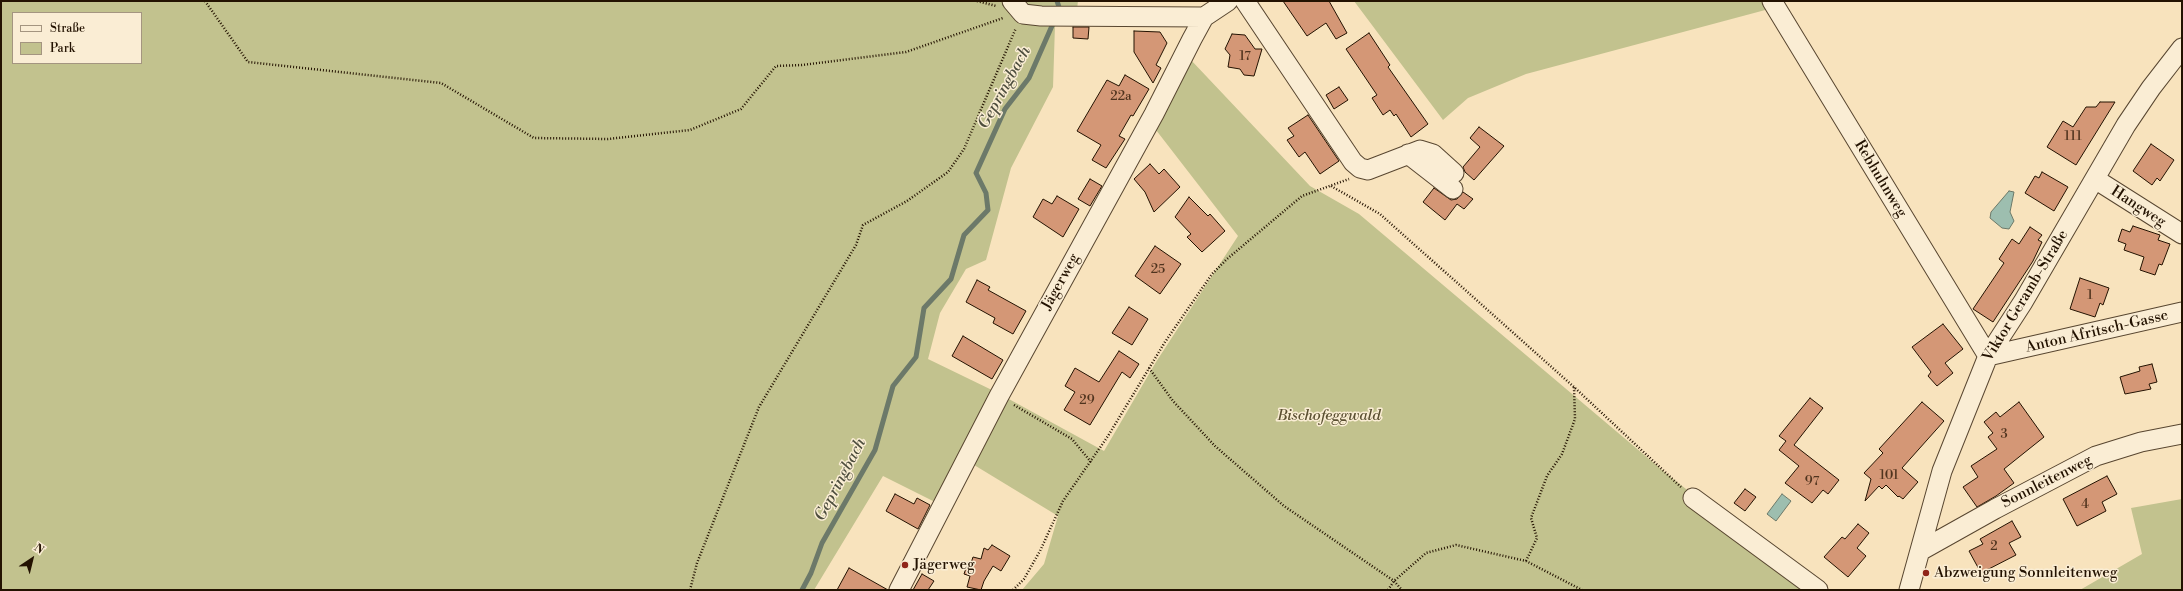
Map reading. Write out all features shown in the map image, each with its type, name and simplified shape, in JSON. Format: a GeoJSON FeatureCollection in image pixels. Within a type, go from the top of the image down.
{"type":"FeatureCollection","features":[{"type":"Feature","properties":{"kind":"street","name":"Jägerweg"},"geometry":{"type":"LineString","coordinates":[[899,590],[999,396],[1154,114],[1204,17],[1228,1]]}},
{"type":"Feature","properties":{"kind":"street"},"geometry":{"type":"LineString","coordinates":[[1245,1],[1353,162],[1360,168],[1368,170],[1408,154],[1420,150],[1426,150],[1433,154],[1454,181]]}},
{"type":"Feature","properties":{"kind":"street","name":"Rebhuhnweg"},"geometry":{"type":"LineString","coordinates":[[1772,1],[1988,356]]}},
{"type":"Feature","properties":{"kind":"street"},"geometry":{"type":"LineString","coordinates":[[1025,10],[1066,15],[1204,17]]}},
{"type":"Feature","properties":{"kind":"street","name":"Viktor Geramb-Straße"},"geometry":{"type":"LineString","coordinates":[[1909,590],[1942,470],[1988,356],[2023,302],[2126,125],[2151,88],[2182,48]]}},
{"type":"Feature","properties":{"kind":"street","name":"Hangweg"},"geometry":{"type":"LineString","coordinates":[[2095,179],[2182,234]]}},
{"type":"Feature","properties":{"kind":"street","name":"Anton Afritsch-Gasse"},"geometry":{"type":"LineString","coordinates":[[1988,356],[2182,312]]}},
{"type":"Feature","properties":{"kind":"street","name":"Sonnleitenweg"},"geometry":{"type":"LineString","coordinates":[[1920,551],[1995,509],[2096,456],[2141,442],[2182,434]]}},
{"type":"Feature","properties":{"kind":"street"},"geometry":{"type":"LineString","coordinates":[[1693,498],[1818,590]]}},
{"type":"Feature","properties":{"kind":"path"},"geometry":{"type":"LineString","coordinates":[[205,1],[248,62],[441,83],[534,138],[564,139],[608,139],[690,130],[741,108],[776,66],[802,65],[906,52],[1025,10]]}},
{"type":"Feature","properties":{"kind":"path"},"geometry":{"type":"LineString","coordinates":[[690,590],[697,563],[759,407],[856,245],[863,225],[907,201],[948,172],[964,149],[1003,55],[1025,10]]}},
{"type":"Feature","properties":{"kind":"path"},"geometry":{"type":"LineString","coordinates":[[1013,590],[1024,579],[1040,551],[1063,501],[1091,462],[1149,368],[1212,274],[1227,259],[1302,196],[1346,180]]}},
{"type":"Feature","properties":{"kind":"path"},"geometry":{"type":"LineString","coordinates":[[1330,186],[1380,214],[1574,387],[1693,498]]}},
{"type":"Feature","properties":{"kind":"path"},"geometry":{"type":"LineString","coordinates":[[1149,368],[1173,402],[1214,446],[1284,506],[1394,581],[1402,590]]}},
{"type":"Feature","properties":{"kind":"path"},"geometry":{"type":"LineString","coordinates":[[1526,561],[1537,538],[1531,518],[1548,476],[1562,454],[1575,419],[1574,387]]}},
{"type":"Feature","properties":{"kind":"path"},"geometry":{"type":"LineString","coordinates":[[999,396],[1072,439],[1091,462]]}},
{"type":"Feature","properties":{"kind":"path"},"geometry":{"type":"LineString","coordinates":[[1388,590],[1394,581],[1426,554],[1456,546],[1526,561],[1582,590]]}},
{"type":"Feature","properties":{"kind":"green space","name":"Bischofeggwald"},"geometry":{"type":"Polygon","coordinates":[[[1,1],[1078,1],[1077,9],[1055,25],[1053,87],[1011,168],[986,260],[966,269],[940,313],[928,359],[996,392],[1104,451],[1156,362],[1238,236],[1156,130],[1190,59],[1310,186],[1359,214],[1668,475],[1816,590],[1022,590],[1044,564],[1058,516],[961,457],[937,503],[883,476],[814,590],[1,590],[1,1]]]}},
{"type":"Feature","properties":{"kind":"green space"},"geometry":{"type":"Polygon","coordinates":[[[1354,1],[1764,1],[1769,9],[1526,74],[1468,98],[1443,120],[1354,1]]]}},
{"type":"Feature","properties":{"kind":"green space"},"geometry":{"type":"Polygon","coordinates":[[[2182,499],[2182,590],[2080,590],[2142,554],[2131,508],[2182,499]]]}},
{"type":"Feature","properties":{"kind":"shaded area"},"geometry":{"type":"Polygon","coordinates":[[[2009,191],[2014,192],[2010,212],[2014,221],[2009,229],[2002,228],[1990,218],[1991,212],[2009,191]]]}},
{"type":"Feature","properties":{"kind":"shaded area"},"geometry":{"type":"Polygon","coordinates":[[[1782,494],[1791,501],[1776,521],[1767,514],[1782,494]]]}},
{"type":"Feature","properties":{"kind":"building"},"geometry":{"type":"Polygon","coordinates":[[[1283,1],[1329,1],[1347,33],[1336,39],[1326,23],[1307,36],[1283,1]]]}},
{"type":"Feature","properties":{"kind":"building"},"geometry":{"type":"Polygon","coordinates":[[[1073,27],[1089,27],[1088,39],[1073,38],[1073,27]]]}},
{"type":"Feature","properties":{"kind":"building"},"geometry":{"type":"Polygon","coordinates":[[[1134,31],[1160,32],[1167,43],[1156,65],[1161,68],[1153,83],[1134,52],[1134,31]]]}},
{"type":"Feature","properties":{"kind":"building"},"geometry":{"type":"Polygon","coordinates":[[[1369,33],[1390,65],[1388,67],[1428,124],[1411,137],[1396,114],[1394,116],[1390,110],[1383,115],[1372,98],[1377,95],[1346,49],[1369,33]]]}},
{"type":"Feature","properties":{"kind":"building"},"geometry":{"type":"Polygon","coordinates":[[[1232,34],[1245,35],[1255,49],[1262,49],[1254,76],[1244,75],[1240,69],[1228,67],[1230,55],[1225,49],[1232,34]]]}},
{"type":"Feature","properties":{"kind":"building"},"geometry":{"type":"Polygon","coordinates":[[[1125,75],[1149,89],[1119,136],[1125,139],[1106,168],[1092,160],[1101,145],[1077,131],[1107,80],[1119,86],[1125,75]]]}},
{"type":"Feature","properties":{"kind":"building"},"geometry":{"type":"Polygon","coordinates":[[[1339,87],[1348,100],[1334,109],[1326,95],[1339,87]]]}},
{"type":"Feature","properties":{"kind":"building"},"geometry":{"type":"Polygon","coordinates":[[[2100,102],[2115,102],[2076,165],[2047,147],[2063,121],[2073,127],[2086,107],[2096,107],[2100,102]]]}},
{"type":"Feature","properties":{"kind":"building"},"geometry":{"type":"Polygon","coordinates":[[[1308,115],[1339,161],[1320,174],[1305,152],[1299,157],[1287,140],[1294,136],[1288,128],[1308,115]]]}},
{"type":"Feature","properties":{"kind":"building"},"geometry":{"type":"Polygon","coordinates":[[[1479,127],[1504,146],[1474,180],[1465,172],[1463,167],[1480,147],[1470,138],[1479,127]]]}},
{"type":"Feature","properties":{"kind":"building"},"geometry":{"type":"Polygon","coordinates":[[[2151,144],[2174,160],[2160,181],[2157,178],[2152,185],[2133,171],[2151,144]]]}},
{"type":"Feature","properties":{"kind":"building"},"geometry":{"type":"Polygon","coordinates":[[[1150,164],[1159,174],[1164,169],[1180,187],[1154,212],[1145,192],[1134,179],[1150,164]]]}},
{"type":"Feature","properties":{"kind":"building"},"geometry":{"type":"Polygon","coordinates":[[[2042,172],[2068,187],[2054,211],[2025,193],[2035,176],[2039,178],[2042,172]]]}},
{"type":"Feature","properties":{"kind":"building"},"geometry":{"type":"Polygon","coordinates":[[[1090,179],[1102,186],[1090,206],[1078,199],[1090,179]]]}},
{"type":"Feature","properties":{"kind":"building"},"geometry":{"type":"Polygon","coordinates":[[[1434,188],[1451,200],[1457,199],[1463,192],[1473,199],[1464,209],[1457,204],[1445,220],[1423,202],[1434,188]]]}},
{"type":"Feature","properties":{"kind":"building"},"geometry":{"type":"Polygon","coordinates":[[[1057,196],[1079,209],[1063,237],[1033,217],[1043,199],[1052,204],[1057,196]]]}},
{"type":"Feature","properties":{"kind":"building"},"geometry":{"type":"Polygon","coordinates":[[[1189,197],[1208,216],[1210,214],[1225,231],[1202,252],[1187,237],[1191,234],[1175,217],[1189,197]]]}},
{"type":"Feature","properties":{"kind":"building"},"geometry":{"type":"Polygon","coordinates":[[[2133,226],[2160,235],[2158,240],[2170,244],[2162,265],[2159,264],[2155,275],[2140,270],[2144,257],[2124,250],[2126,244],[2118,241],[2122,229],[2130,232],[2133,226]]]}},
{"type":"Feature","properties":{"kind":"building"},"geometry":{"type":"Polygon","coordinates":[[[2030,227],[2042,235],[2038,240],[2042,242],[2033,261],[1993,322],[1973,309],[2004,263],[1999,259],[2012,239],[2019,244],[2030,227]]]}},
{"type":"Feature","properties":{"kind":"building"},"geometry":{"type":"Polygon","coordinates":[[[1155,246],[1181,264],[1160,294],[1135,276],[1155,246]]]}},
{"type":"Feature","properties":{"kind":"building"},"geometry":{"type":"Polygon","coordinates":[[[2080,278],[2109,288],[2103,305],[2100,303],[2095,317],[2070,309],[2080,278]]]}},
{"type":"Feature","properties":{"kind":"building"},"geometry":{"type":"Polygon","coordinates":[[[977,280],[990,287],[988,290],[1026,311],[1013,334],[993,323],[995,318],[966,302],[977,280]]]}},
{"type":"Feature","properties":{"kind":"building"},"geometry":{"type":"Polygon","coordinates":[[[1129,307],[1148,319],[1132,345],[1112,333],[1129,307]]]}},
{"type":"Feature","properties":{"kind":"building"},"geometry":{"type":"Polygon","coordinates":[[[1943,324],[1963,349],[1945,363],[1953,373],[1937,386],[1928,376],[1931,372],[1912,347],[1943,324]]]}},
{"type":"Feature","properties":{"kind":"building"},"geometry":{"type":"Polygon","coordinates":[[[963,336],[1003,360],[992,379],[952,356],[963,336]]]}},
{"type":"Feature","properties":{"kind":"building"},"geometry":{"type":"Polygon","coordinates":[[[1119,351],[1139,364],[1130,378],[1122,372],[1090,425],[1064,410],[1075,392],[1065,386],[1075,368],[1099,382],[1119,351]]]}},
{"type":"Feature","properties":{"kind":"building"},"geometry":{"type":"Polygon","coordinates":[[[2152,364],[2157,382],[2149,384],[2151,389],[2125,394],[2120,377],[2140,371],[2139,367],[2152,364]]]}},
{"type":"Feature","properties":{"kind":"building"},"geometry":{"type":"Polygon","coordinates":[[[1810,398],[1823,408],[1794,445],[1839,480],[1828,494],[1823,490],[1812,503],[1785,483],[1799,466],[1779,450],[1786,441],[1779,436],[1810,398]]]}},
{"type":"Feature","properties":{"kind":"building"},"geometry":{"type":"Polygon","coordinates":[[[1922,402],[1944,421],[1902,468],[1918,482],[1903,499],[1899,496],[1898,497],[1886,485],[1882,489],[1879,486],[1865,501],[1871,479],[1864,473],[1883,453],[1879,449],[1922,402]]]}},
{"type":"Feature","properties":{"kind":"building"},"geometry":{"type":"Polygon","coordinates":[[[2019,402],[2044,437],[2004,469],[2014,483],[1977,507],[1963,487],[1978,477],[1971,466],[1997,449],[1988,437],[1993,433],[1984,422],[1996,412],[2000,417],[2019,402]]]}},
{"type":"Feature","properties":{"kind":"building"},"geometry":{"type":"Polygon","coordinates":[[[2107,476],[2117,494],[2102,502],[2106,511],[2077,526],[2063,499],[2107,476]]]}},
{"type":"Feature","properties":{"kind":"building"},"geometry":{"type":"Polygon","coordinates":[[[1745,489],[1756,497],[1745,511],[1734,503],[1745,489]]]}},
{"type":"Feature","properties":{"kind":"building"},"geometry":{"type":"Polygon","coordinates":[[[895,494],[914,504],[917,498],[930,505],[918,529],[886,511],[895,494]]]}},
{"type":"Feature","properties":{"kind":"building"},"geometry":{"type":"Polygon","coordinates":[[[2012,521],[2021,537],[2009,543],[2016,555],[1981,573],[1969,551],[1983,544],[1980,539],[2012,521]]]}},
{"type":"Feature","properties":{"kind":"building"},"geometry":{"type":"Polygon","coordinates":[[[1858,524],[1869,533],[1857,548],[1866,556],[1848,577],[1824,557],[1842,537],[1845,539],[1858,524]]]}},
{"type":"Feature","properties":{"kind":"building"},"geometry":{"type":"Polygon","coordinates":[[[992,545],[1010,556],[1001,571],[993,566],[984,581],[981,590],[967,587],[970,576],[964,574],[968,562],[971,563],[973,557],[981,559],[984,548],[988,550],[992,545]]]}},
{"type":"Feature","properties":{"kind":"building"},"geometry":{"type":"Polygon","coordinates":[[[849,568],[888,590],[837,590],[849,568]]]}},
{"type":"Feature","properties":{"kind":"building"},"geometry":{"type":"Polygon","coordinates":[[[922,574],[934,581],[928,590],[913,590],[922,574]]]}},
{"type":"Feature","properties":{"kind":"waterway","name":"Gepringbach"},"geometry":{"type":"LineString","coordinates":[[1057,1],[1059,7],[1057,12]]}},
{"type":"Feature","properties":{"kind":"waterway","name":"Gepringbach"},"geometry":{"type":"LineString","coordinates":[[802,590],[811,573],[822,543],[875,450],[893,386],[916,357],[924,308],[951,279],[964,235],[988,210],[986,193],[976,173],[1005,109],[1029,78],[1055,19]]}},
{"type":"Feature","properties":{"kind":"place","name":"Jägerweg"},"geometry":{"type":"Point","coordinates":[905,565]}},
{"type":"Feature","properties":{"kind":"place","name":"Abzweigung Sonnleitenweg"},"geometry":{"type":"Point","coordinates":[1926,573]}}]}
